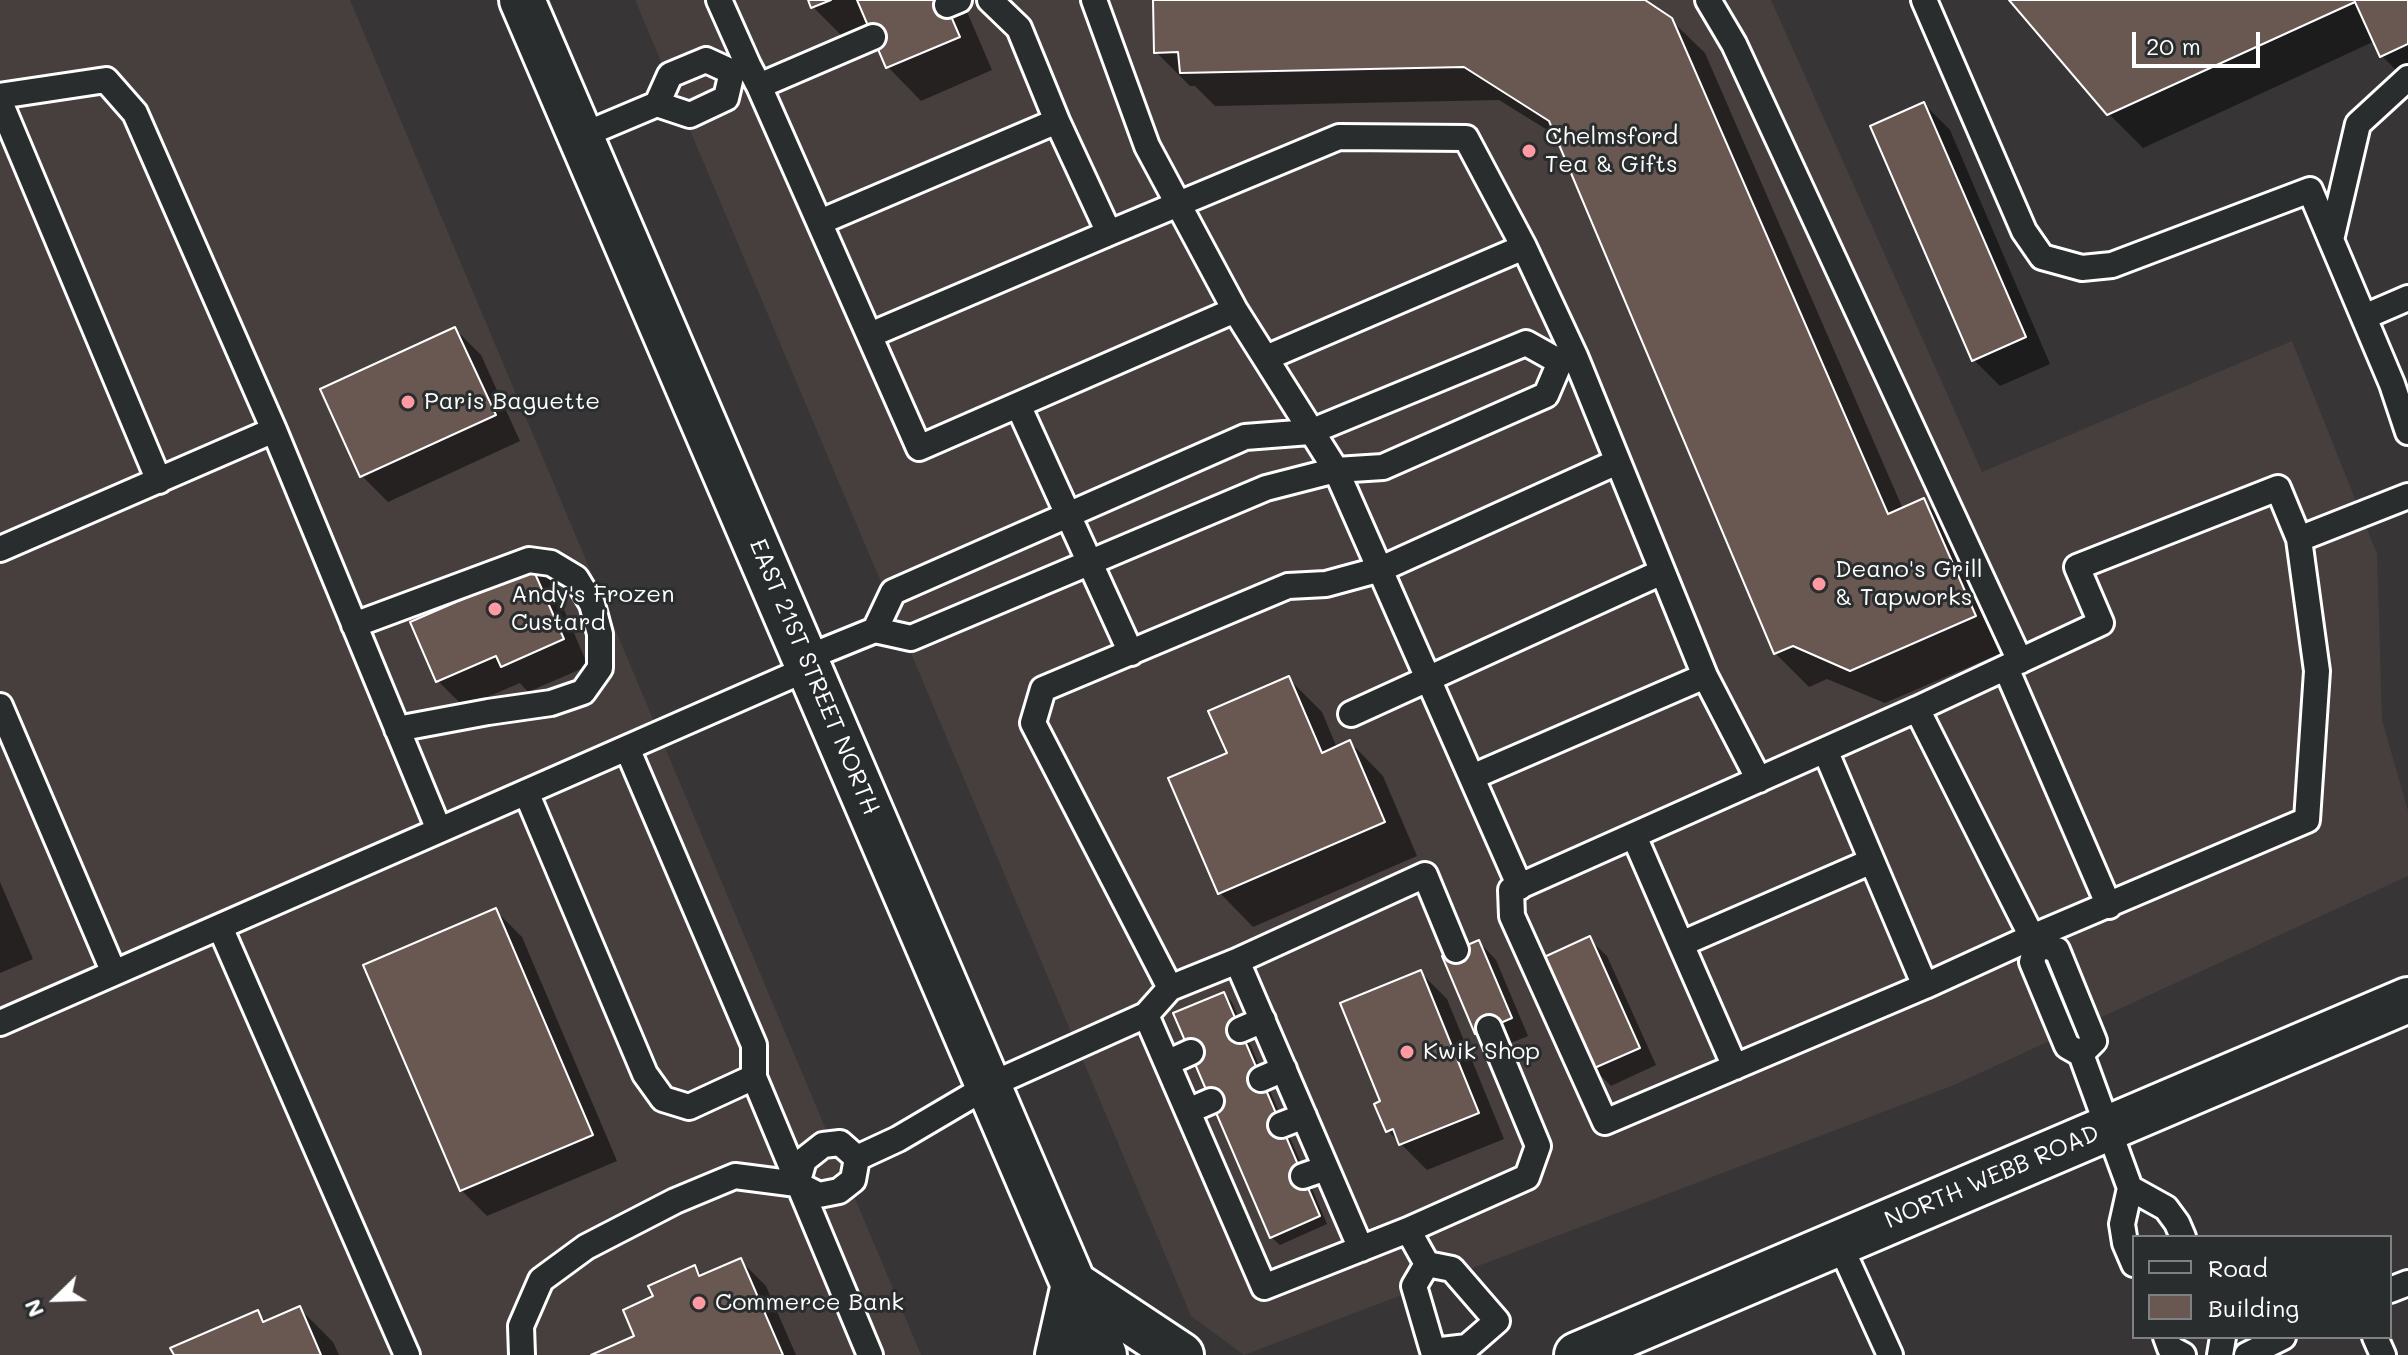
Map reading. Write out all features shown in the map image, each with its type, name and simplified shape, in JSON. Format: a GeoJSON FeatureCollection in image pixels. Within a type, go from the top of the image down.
{"type":"FeatureCollection","features":[{"type":"Feature","properties":{"kind":"main road","name":"EAST 21ST STREET NORTH"},"geometry":{"type":"LineString","coordinates":[[522,0],[1104,1355]]}},
{"type":"Feature","properties":{"kind":"main road","name":"NORTH WEBB ROAD"},"geometry":{"type":"LineString","coordinates":[[1577,1355],[2408,1000]]}},
{"type":"Feature","properties":{"kind":"main road"},"geometry":{"type":"LineString","coordinates":[[1058,1355],[1074,1284],[1181,1355]]}},
{"type":"Feature","properties":{"kind":"lane"},"geometry":{"type":"LineString","coordinates":[[719,0],[747,75],[820,222],[919,448],[1235,310]]}},
{"type":"Feature","properties":{"kind":"lane"},"geometry":{"type":"LineString","coordinates":[[990,0],[1019,28],[1057,121],[1109,233]]}},
{"type":"Feature","properties":{"kind":"lane"},"geometry":{"type":"LineString","coordinates":[[1094,0],[1147,146],[1235,310],[1336,470],[1520,887]]}},
{"type":"Feature","properties":{"kind":"lane"},"geometry":{"type":"LineString","coordinates":[[1708,0],[1734,44],[2013,664],[2109,906]]}},
{"type":"Feature","properties":{"kind":"lane"},"geometry":{"type":"LineString","coordinates":[[1924,0],[2024,231],[2042,257],[2082,268],[2112,265],[2310,190],[2392,384],[2408,432]]}},
{"type":"Feature","properties":{"kind":"lane"},"geometry":{"type":"LineString","coordinates":[[581,136],[657,104],[690,115],[726,98],[747,75],[873,37]]}},
{"type":"Feature","properties":{"kind":"lane"},"geometry":{"type":"LineString","coordinates":[[657,104],[670,75],[706,60],[747,75]]}},
{"type":"Feature","properties":{"kind":"lane"},"geometry":{"type":"LineString","coordinates":[[2331,240],[2358,124],[2408,78]]}},
{"type":"Feature","properties":{"kind":"lane"},"geometry":{"type":"LineString","coordinates":[[159,481],[0,99],[106,80],[135,113],[274,430],[439,830]]}},
{"type":"Feature","properties":{"kind":"lane"},"geometry":{"type":"LineString","coordinates":[[820,222],[1057,121]]}},
{"type":"Feature","properties":{"kind":"lane"},"geometry":{"type":"LineString","coordinates":[[870,335],[1339,137],[1466,138],[1524,247],[1567,359],[1617,462],[1705,676],[1759,780]]}},
{"type":"Feature","properties":{"kind":"lane"},"geometry":{"type":"LineString","coordinates":[[1266,358],[1524,247]]}},
{"type":"Feature","properties":{"kind":"lane"},"geometry":{"type":"LineString","coordinates":[[2364,317],[2408,298]]}},
{"type":"Feature","properties":{"kind":"lane"},"geometry":{"type":"LineString","coordinates":[[0,1023],[627,748],[808,663],[875,630],[893,592],[1245,437],[1310,432],[1526,343],[1567,359]]}},
{"type":"Feature","properties":{"kind":"lane"},"geometry":{"type":"LineString","coordinates":[[875,630],[911,638],[1266,488],[1336,470],[1383,467],[1546,395],[1567,359]]}},
{"type":"Feature","properties":{"kind":"lane"},"geometry":{"type":"LineString","coordinates":[[1018,405],[1131,653]]}},
{"type":"Feature","properties":{"kind":"lane"},"geometry":{"type":"LineString","coordinates":[[0,549],[274,430]]}},
{"type":"Feature","properties":{"kind":"lane"},"geometry":{"type":"LineString","coordinates":[[1170,988],[1033,723],[1043,689],[1288,586],[1326,584],[1381,569],[1617,462]]}},
{"type":"Feature","properties":{"kind":"lane"},"geometry":{"type":"LineString","coordinates":[[2278,488],[2299,539],[2317,671],[2307,820],[2035,941],[1605,1122],[1512,916],[1511,890],[2013,664],[2101,623],[2077,567],[2278,488]]}},
{"type":"Feature","properties":{"kind":"lane"},"geometry":{"type":"LineString","coordinates":[[2299,539],[2408,496]]}},
{"type":"Feature","properties":{"kind":"lane"},"geometry":{"type":"LineString","coordinates":[[354,625],[529,560],[551,563],[576,578],[592,604],[600,634],[600,668],[583,692],[551,703],[397,729]]}},
{"type":"Feature","properties":{"kind":"lane"},"geometry":{"type":"LineString","coordinates":[[1351,714],[1662,572]]}},
{"type":"Feature","properties":{"kind":"lane"},"geometry":{"type":"LineString","coordinates":[[1472,777],[1705,676]]}},
{"type":"Feature","properties":{"kind":"lane"},"geometry":{"type":"LineString","coordinates":[[0,706],[114,973]]}},
{"type":"Feature","properties":{"kind":"lane"},"geometry":{"type":"LineString","coordinates":[[1917,709],[2035,941],[2032,962],[2067,1046],[2081,1054],[2130,1188],[2122,1224],[2132,1259]]}},
{"type":"Feature","properties":{"kind":"lane"},"geometry":{"type":"LineString","coordinates":[[627,748],[754,1045],[754,1077],[870,1355]]}},
{"type":"Feature","properties":{"kind":"lane"},"geometry":{"type":"LineString","coordinates":[[1825,750],[1925,986]]}},
{"type":"Feature","properties":{"kind":"lane"},"geometry":{"type":"LineString","coordinates":[[526,792],[645,1074],[663,1099],[689,1107],[754,1077]]}},
{"type":"Feature","properties":{"kind":"lane"},"geometry":{"type":"LineString","coordinates":[[1634,836],[1735,1067]]}},
{"type":"Feature","properties":{"kind":"lane"},"geometry":{"type":"LineString","coordinates":[[1681,944],[1872,861]]}},
{"type":"Feature","properties":{"kind":"lane"},"geometry":{"type":"LineString","coordinates":[[857,1158],[898,1139],[988,1086],[1146,1015],[1170,988],[1237,961],[1425,875],[1456,950]]}},
{"type":"Feature","properties":{"kind":"lane"},"geometry":{"type":"LineString","coordinates":[[220,927],[407,1355]]}},
{"type":"Feature","properties":{"kind":"lane"},"geometry":{"type":"LineString","coordinates":[[1237,961],[1252,1025],[1284,1069],[1304,1116],[1315,1172],[1361,1249]]}},
{"type":"Feature","properties":{"kind":"lane"},"geometry":{"type":"LineString","coordinates":[[1146,1015],[1264,1287],[1408,1230],[1527,1177],[1538,1146],[1489,1028]]}},
{"type":"Feature","properties":{"kind":"lane"},"geometry":{"type":"LineString","coordinates":[[1167,1063],[1191,1052]]}},
{"type":"Feature","properties":{"kind":"lane"},"geometry":{"type":"LineString","coordinates":[[1261,1079],[1284,1069]]}},
{"type":"Feature","properties":{"kind":"lane"},"geometry":{"type":"LineString","coordinates":[[1188,1111],[1211,1101]]}},
{"type":"Feature","properties":{"kind":"lane"},"geometry":{"type":"LineString","coordinates":[[1281,1125],[1304,1116]]}},
{"type":"Feature","properties":{"kind":"lane"},"geometry":{"type":"LineString","coordinates":[[797,1184],[804,1160],[823,1145],[840,1143],[857,1158]]}},
{"type":"Feature","properties":{"kind":"lane"},"geometry":{"type":"LineString","coordinates":[[1208,1156],[1231,1147]]}},
{"type":"Feature","properties":{"kind":"lane"},"geometry":{"type":"LineString","coordinates":[[522,1355],[521,1326],[541,1280],[586,1247],[675,1201],[735,1176],[797,1184],[819,1195],[839,1191],[853,1180],[857,1158]]}},
{"type":"Feature","properties":{"kind":"lane"},"geometry":{"type":"LineString","coordinates":[[2130,1188],[2166,1208],[2182,1235]]}},
{"type":"Feature","properties":{"kind":"lane"},"geometry":{"type":"LineString","coordinates":[[1230,1207],[1253,1198]]}},
{"type":"Feature","properties":{"kind":"lane"},"geometry":{"type":"LineString","coordinates":[[1408,1230],[1427,1264],[1452,1269],[1497,1321],[1469,1351],[1433,1351],[1414,1286],[1427,1264]]}},
{"type":"Feature","properties":{"kind":"lane"},"geometry":{"type":"LineString","coordinates":[[1839,1243],[1890,1355]]}},
{"type":"Feature","properties":{"kind":"lane"},"geometry":{"type":"LineString","coordinates":[[2167,1339],[2170,1348],[2183,1355]]}},
{"type":"Feature","properties":{"kind":"lane"},"geometry":{"type":"LineString","coordinates":[[2247,1355],[2279,1339]]}},
{"type":"Feature","properties":{"kind":"shaded area"},"geometry":{"type":"Polygon","coordinates":[[[0,0],[350,0],[921,1355],[0,1355],[0,0]]]}},
{"type":"Feature","properties":{"kind":"shaded area"},"geometry":{"type":"Polygon","coordinates":[[[635,0],[1771,0],[1982,472],[2292,341],[2377,554],[2382,720],[2408,811],[2408,876],[1954,1085],[1244,1355],[1191,1316],[635,0]]]}},
{"type":"Feature","properties":{"kind":"building"},"geometry":{"type":"Polygon","coordinates":[[[808,0],[831,0],[811,8],[808,0]]]}},
{"type":"Feature","properties":{"kind":"building"},"geometry":{"type":"Polygon","coordinates":[[[857,0],[944,0],[960,37],[886,68],[857,0]]]}},
{"type":"Feature","properties":{"kind":"building"},"geometry":{"type":"Polygon","coordinates":[[[1153,0],[1645,0],[1672,18],[1888,514],[1924,498],[1976,616],[1850,671],[1793,646],[1774,654],[1549,121],[1464,67],[1180,73],[1178,52],[1154,53],[1153,0]]]}},
{"type":"Feature","properties":{"kind":"building"},"geometry":{"type":"Polygon","coordinates":[[[2009,0],[2408,0],[2408,44],[2380,57],[2355,2],[2107,115],[2009,0]]]}},
{"type":"Feature","properties":{"kind":"building"},"geometry":{"type":"Polygon","coordinates":[[[1924,102],[2026,337],[1972,361],[1870,126],[1924,102]]]}},
{"type":"Feature","properties":{"kind":"building","name":"Paris Baguette"},"geometry":{"type":"Polygon","coordinates":[[[455,327],[496,415],[360,477],[320,389],[455,327]]]}},
{"type":"Feature","properties":{"kind":"building","name":"Andy's Frozen Custard"},"geometry":{"type":"Polygon","coordinates":[[[525,551],[564,639],[501,667],[496,656],[436,682],[410,622],[470,596],[462,578],[525,551]]]}},
{"type":"Feature","properties":{"kind":"building"},"geometry":{"type":"Polygon","coordinates":[[[1289,676],[1322,753],[1350,740],[1385,822],[1218,894],[1168,778],[1227,753],[1208,711],[1289,676]]]}},
{"type":"Feature","properties":{"kind":"building"},"geometry":{"type":"Polygon","coordinates":[[[496,908],[593,1135],[460,1191],[363,965],[496,908]]]}},
{"type":"Feature","properties":{"kind":"building"},"geometry":{"type":"Polygon","coordinates":[[[1590,936],[1640,1048],[1592,1069],[1542,958],[1590,936]]]}},
{"type":"Feature","properties":{"kind":"building"},"geometry":{"type":"Polygon","coordinates":[[[1479,940],[1512,1018],[1475,1034],[1442,956],[1479,940]]]}},
{"type":"Feature","properties":{"kind":"building","name":"Kwik Shop"},"geometry":{"type":"Polygon","coordinates":[[[1421,970],[1479,1113],[1399,1145],[1393,1129],[1386,1132],[1374,1104],[1380,1101],[1340,1003],[1421,970]]]}},
{"type":"Feature","properties":{"kind":"building"},"geometry":{"type":"Polygon","coordinates":[[[1224,992],[1320,1216],[1270,1238],[1173,1013],[1224,992]]]}},
{"type":"Feature","properties":{"kind":"building","name":"Commerce Bank"},"geometry":{"type":"Polygon","coordinates":[[[741,1258],[783,1355],[591,1355],[634,1336],[623,1310],[653,1296],[648,1286],[695,1265],[699,1276],[741,1258]]]}},
{"type":"Feature","properties":{"kind":"building"},"geometry":{"type":"Polygon","coordinates":[[[300,1306],[321,1355],[174,1355],[170,1348],[258,1310],[263,1322],[300,1306]]]}},
{"type":"Feature","properties":{"kind":"place","name":"Chelmsford Tea & Gifts"},"geometry":{"type":"Point","coordinates":[1529,151]}},
{"type":"Feature","properties":{"kind":"place","name":"Paris Baguette"},"geometry":{"type":"Point","coordinates":[408,402]}},
{"type":"Feature","properties":{"kind":"place","name":"Deano's Grill & Tapworks"},"geometry":{"type":"Point","coordinates":[1819,584]}},
{"type":"Feature","properties":{"kind":"place","name":"Andy's Frozen Custard"},"geometry":{"type":"Point","coordinates":[495,609]}},
{"type":"Feature","properties":{"kind":"place","name":"Kwik Shop"},"geometry":{"type":"Point","coordinates":[1407,1052]}},
{"type":"Feature","properties":{"kind":"place","name":"Commerce Bank"},"geometry":{"type":"Point","coordinates":[699,1303]}}]}
